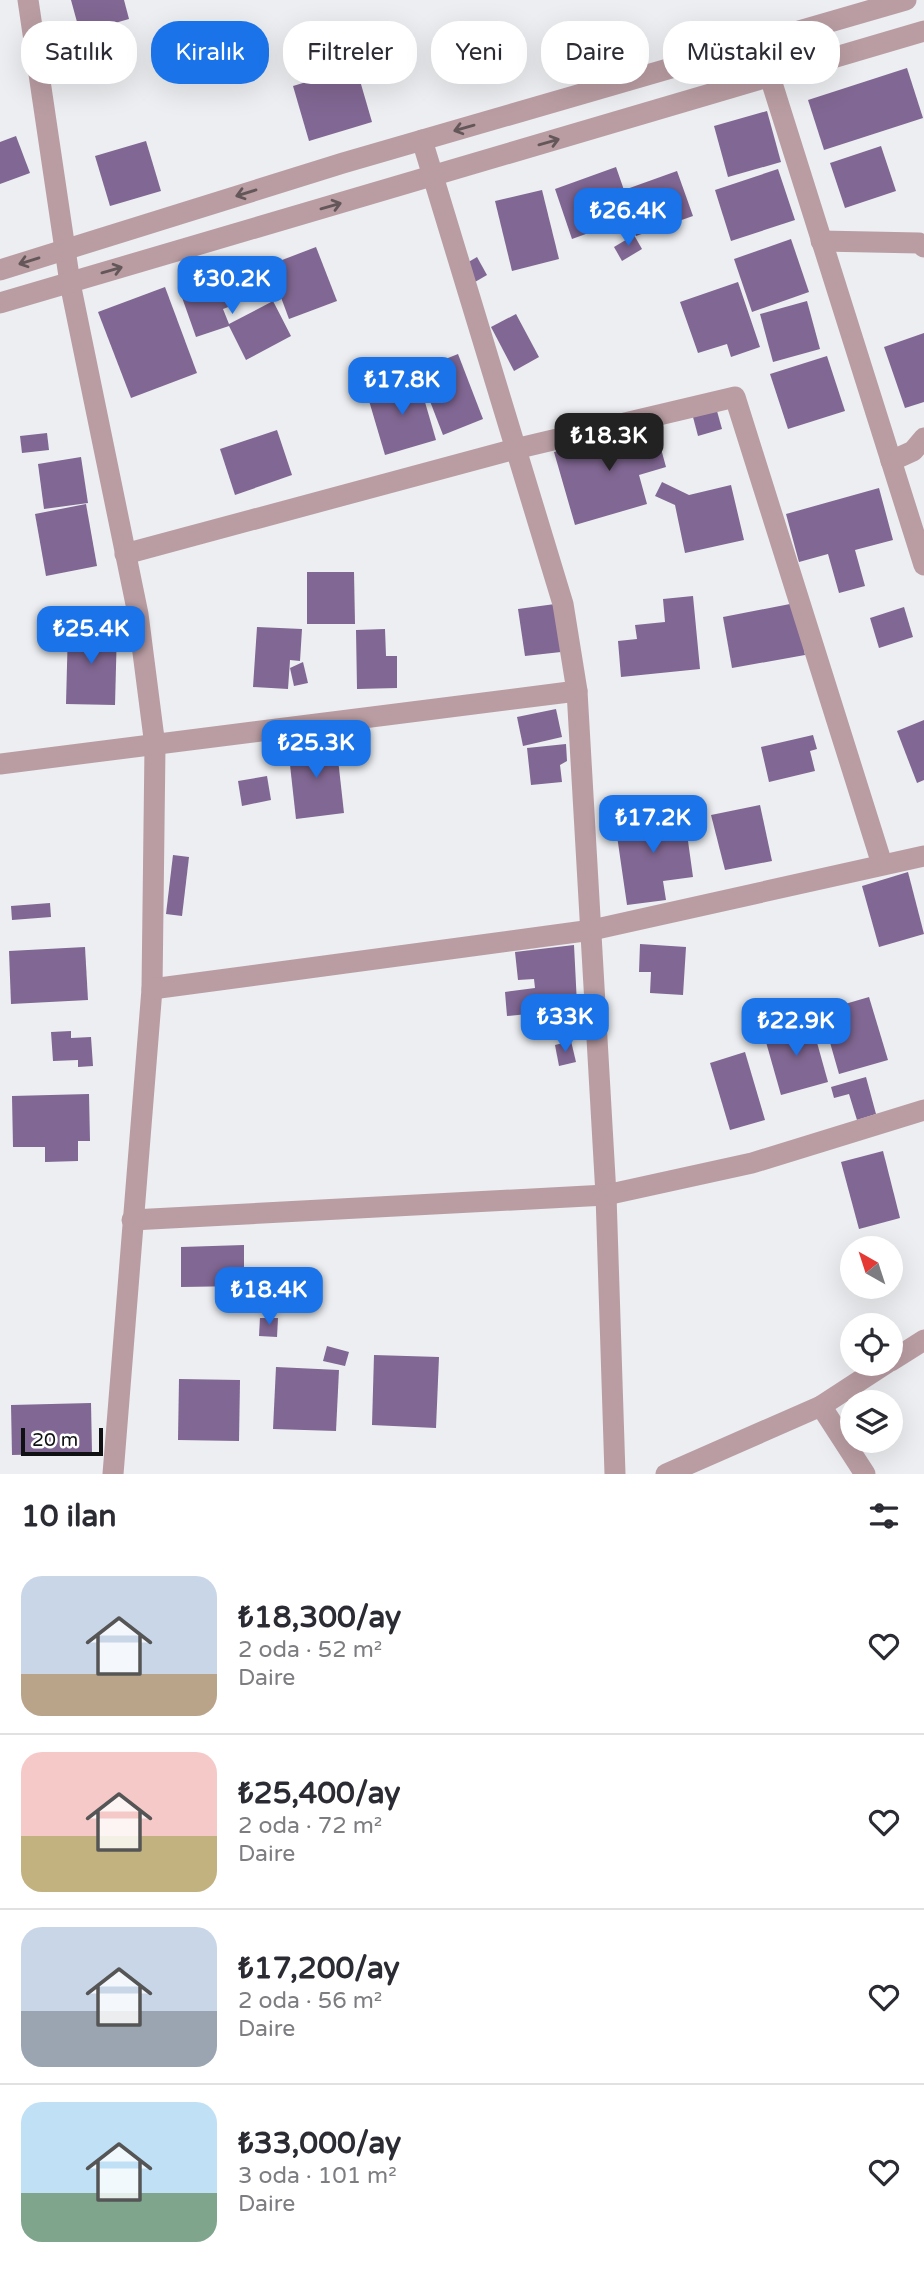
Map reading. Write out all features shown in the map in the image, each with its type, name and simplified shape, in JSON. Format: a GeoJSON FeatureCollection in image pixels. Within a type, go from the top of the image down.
{"type":"FeatureCollection","features":[{"type":"Feature","properties":{"kind":"street"},"geometry":{"type":"LineString","coordinates":[[28,0],[70,283],[138,614],[155,746],[152,989],[113,1474]]}},
{"type":"Feature","properties":{"kind":"street"},"geometry":{"type":"LineString","coordinates":[[832,21],[906,0]]}},
{"type":"Feature","properties":{"kind":"street"},"geometry":{"type":"LineString","coordinates":[[840,56],[924,31]]}},
{"type":"Feature","properties":{"kind":"street"},"geometry":{"type":"LineString","coordinates":[[0,270],[422,140],[663,70]]}},
{"type":"Feature","properties":{"kind":"street"},"geometry":{"type":"LineString","coordinates":[[0,303],[745,84]]}},
{"type":"Feature","properties":{"kind":"street"},"geometry":{"type":"LineString","coordinates":[[771,84],[924,565]]}},
{"type":"Feature","properties":{"kind":"street"},"geometry":{"type":"LineString","coordinates":[[422,140],[563,604],[577,691],[607,1195],[615,1474]]}},
{"type":"Feature","properties":{"kind":"street"},"geometry":{"type":"LineString","coordinates":[[821,241],[919,243],[924,247]]}},
{"type":"Feature","properties":{"kind":"street"},"geometry":{"type":"LineString","coordinates":[[125,554],[515,449],[735,397],[882,864]]}},
{"type":"Feature","properties":{"kind":"street"},"geometry":{"type":"LineString","coordinates":[[891,461],[913,451],[924,438]]}},
{"type":"Feature","properties":{"kind":"street"},"geometry":{"type":"LineString","coordinates":[[0,764],[577,691]]}},
{"type":"Feature","properties":{"kind":"street"},"geometry":{"type":"LineString","coordinates":[[152,989],[592,930],[924,856]]}},
{"type":"Feature","properties":{"kind":"street"},"geometry":{"type":"LineString","coordinates":[[132,1220],[607,1195],[752,1163],[924,1110]]}},
{"type":"Feature","properties":{"kind":"street"},"geometry":{"type":"LineString","coordinates":[[903,1353],[924,1340]]}},
{"type":"Feature","properties":{"kind":"street"},"geometry":{"type":"LineString","coordinates":[[666,1474],[821,1406],[867,1376]]}},
{"type":"Feature","properties":{"kind":"street"},"geometry":{"type":"LineString","coordinates":[[821,1406],[865,1474]]}},
{"type":"Feature","properties":{"kind":"building"},"geometry":{"type":"Polygon","coordinates":[[[71,0],[124,0],[129,19],[122,21],[77,21],[71,0]]]}},
{"type":"Feature","properties":{"kind":"building"},"geometry":{"type":"Polygon","coordinates":[[[907,68],[923,118],[824,150],[808,100],[907,68]]]}},
{"type":"Feature","properties":{"kind":"building"},"geometry":{"type":"Polygon","coordinates":[[[361,84],[372,122],[309,141],[293,86],[361,84]]]}},
{"type":"Feature","properties":{"kind":"building"},"geometry":{"type":"Polygon","coordinates":[[[767,111],[781,162],[728,177],[714,126],[767,111]]]}},
{"type":"Feature","properties":{"kind":"building"},"geometry":{"type":"Polygon","coordinates":[[[16,136],[30,173],[0,184],[0,142],[16,136]]]}},
{"type":"Feature","properties":{"kind":"building"},"geometry":{"type":"Polygon","coordinates":[[[146,141],[161,191],[110,206],[95,156],[146,141]]]}},
{"type":"Feature","properties":{"kind":"building"},"geometry":{"type":"Polygon","coordinates":[[[881,146],[896,191],[845,208],[830,163],[881,146]]]}},
{"type":"Feature","properties":{"kind":"building"},"geometry":{"type":"Polygon","coordinates":[[[616,167],[624,190],[677,171],[693,216],[636,236],[630,218],[572,239],[555,189],[616,167]]]}},
{"type":"Feature","properties":{"kind":"building"},"geometry":{"type":"Polygon","coordinates":[[[778,169],[795,220],[731,241],[715,190],[778,169]]]}},
{"type":"Feature","properties":{"kind":"building"},"geometry":{"type":"Polygon","coordinates":[[[542,190],[559,259],[512,271],[495,201],[542,190]]]}},
{"type":"Feature","properties":{"kind":"building"},"geometry":{"type":"Polygon","coordinates":[[[634,235],[642,249],[622,261],[614,247],[634,235]]]}},
{"type":"Feature","properties":{"kind":"building"},"geometry":{"type":"Polygon","coordinates":[[[791,239],[809,292],[752,312],[734,259],[791,239]]]}},
{"type":"Feature","properties":{"kind":"building"},"geometry":{"type":"Polygon","coordinates":[[[316,247],[337,301],[289,319],[269,265],[316,247]]]}},
{"type":"Feature","properties":{"kind":"building"},"geometry":{"type":"Polygon","coordinates":[[[477,257],[487,275],[475,282],[465,264],[477,257]]]}},
{"type":"Feature","properties":{"kind":"building"},"geometry":{"type":"Polygon","coordinates":[[[225,272],[236,304],[223,309],[229,324],[273,301],[291,336],[246,360],[229,326],[196,337],[179,289],[225,272]]]}},
{"type":"Feature","properties":{"kind":"building"},"geometry":{"type":"Polygon","coordinates":[[[738,282],[760,347],[731,357],[727,344],[698,353],[680,302],[738,282]]]}},
{"type":"Feature","properties":{"kind":"building"},"geometry":{"type":"Polygon","coordinates":[[[165,287],[197,373],[131,398],[98,312],[165,287]]]}},
{"type":"Feature","properties":{"kind":"building"},"geometry":{"type":"Polygon","coordinates":[[[807,301],[820,349],[773,362],[760,314],[807,301]]]}},
{"type":"Feature","properties":{"kind":"building"},"geometry":{"type":"Polygon","coordinates":[[[516,314],[539,357],[514,371],[491,327],[516,314]]]}},
{"type":"Feature","properties":{"kind":"building"},"geometry":{"type":"Polygon","coordinates":[[[924,333],[924,402],[905,408],[884,347],[924,333]]]}},
{"type":"Feature","properties":{"kind":"building"},"geometry":{"type":"Polygon","coordinates":[[[458,354],[483,419],[443,435],[418,370],[458,354]]]}},
{"type":"Feature","properties":{"kind":"building"},"geometry":{"type":"Polygon","coordinates":[[[827,356],[845,411],[788,429],[770,374],[827,356]]]}},
{"type":"Feature","properties":{"kind":"building"},"geometry":{"type":"Polygon","coordinates":[[[401,364],[408,377],[388,387],[382,374],[401,364]]]}},
{"type":"Feature","properties":{"kind":"building"},"geometry":{"type":"Polygon","coordinates":[[[418,378],[436,440],[385,455],[367,394],[418,378]]]}},
{"type":"Feature","properties":{"kind":"building"},"geometry":{"type":"Polygon","coordinates":[[[717,411],[722,429],[698,436],[693,417],[717,411]]]}},
{"type":"Feature","properties":{"kind":"building"},"geometry":{"type":"Polygon","coordinates":[[[654,423],[666,467],[639,475],[647,504],[575,525],[554,452],[654,423]]]}},
{"type":"Feature","properties":{"kind":"building"},"geometry":{"type":"Polygon","coordinates":[[[277,430],[292,475],[235,495],[220,449],[277,430]]]}},
{"type":"Feature","properties":{"kind":"building"},"geometry":{"type":"Polygon","coordinates":[[[47,433],[49,450],[22,453],[20,436],[47,433]]]}},
{"type":"Feature","properties":{"kind":"building"},"geometry":{"type":"Polygon","coordinates":[[[81,457],[88,503],[44,509],[38,464],[81,457]]]}},
{"type":"Feature","properties":{"kind":"building"},"geometry":{"type":"Polygon","coordinates":[[[662,482],[689,495],[731,485],[744,540],[685,553],[675,505],[655,496],[662,482]]]}},
{"type":"Feature","properties":{"kind":"building"},"geometry":{"type":"Polygon","coordinates":[[[879,488],[893,540],[855,550],[865,586],[839,593],[828,554],[799,562],[786,514],[879,488]]]}},
{"type":"Feature","properties":{"kind":"building"},"geometry":{"type":"Polygon","coordinates":[[[86,504],[97,566],[46,576],[35,514],[86,504]]]}},
{"type":"Feature","properties":{"kind":"building"},"geometry":{"type":"Polygon","coordinates":[[[307,572],[354,572],[355,624],[307,624],[307,572]]]}},
{"type":"Feature","properties":{"kind":"building"},"geometry":{"type":"Polygon","coordinates":[[[693,596],[700,669],[621,677],[618,641],[637,639],[635,625],[665,622],[663,599],[693,596]]]}},
{"type":"Feature","properties":{"kind":"building"},"geometry":{"type":"Polygon","coordinates":[[[795,603],[805,655],[732,668],[723,617],[795,603]]]}},
{"type":"Feature","properties":{"kind":"building"},"geometry":{"type":"Polygon","coordinates":[[[555,604],[561,652],[525,656],[518,609],[555,604]]]}},
{"type":"Feature","properties":{"kind":"building"},"geometry":{"type":"Polygon","coordinates":[[[904,607],[913,637],[879,648],[870,618],[904,607]]]}},
{"type":"Feature","properties":{"kind":"building"},"geometry":{"type":"Polygon","coordinates":[[[257,627],[302,629],[300,661],[290,660],[288,689],[253,687],[257,627]]]}},
{"type":"Feature","properties":{"kind":"building"},"geometry":{"type":"Polygon","coordinates":[[[68,628],[117,629],[115,705],[66,704],[68,628]]]}},
{"type":"Feature","properties":{"kind":"building"},"geometry":{"type":"Polygon","coordinates":[[[385,629],[386,656],[397,656],[397,688],[357,689],[356,630],[385,629]]]}},
{"type":"Feature","properties":{"kind":"building"},"geometry":{"type":"Polygon","coordinates":[[[303,662],[308,683],[294,686],[290,668],[303,662]]]}},
{"type":"Feature","properties":{"kind":"building"},"geometry":{"type":"Polygon","coordinates":[[[556,709],[562,737],[523,746],[517,717],[556,709]]]}},
{"type":"Feature","properties":{"kind":"building"},"geometry":{"type":"Polygon","coordinates":[[[924,720],[924,780],[917,783],[897,731],[924,720]]]}},
{"type":"Feature","properties":{"kind":"building"},"geometry":{"type":"Polygon","coordinates":[[[813,735],[817,749],[810,751],[815,771],[769,782],[761,747],[813,735]]]}},
{"type":"Feature","properties":{"kind":"building"},"geometry":{"type":"Polygon","coordinates":[[[336,741],[344,813],[296,819],[288,747],[336,741]]]}},
{"type":"Feature","properties":{"kind":"building"},"geometry":{"type":"Polygon","coordinates":[[[566,744],[567,761],[560,765],[562,782],[531,785],[527,748],[566,744]]]}},
{"type":"Feature","properties":{"kind":"building"},"geometry":{"type":"Polygon","coordinates":[[[267,776],[271,800],[242,806],[238,781],[267,776]]]}},
{"type":"Feature","properties":{"kind":"building"},"geometry":{"type":"Polygon","coordinates":[[[760,805],[772,861],[725,870],[711,815],[760,805]]]}},
{"type":"Feature","properties":{"kind":"building"},"geometry":{"type":"Polygon","coordinates":[[[684,812],[693,877],[663,881],[666,900],[627,905],[615,822],[684,812]]]}},
{"type":"Feature","properties":{"kind":"building"},"geometry":{"type":"Polygon","coordinates":[[[173,855],[189,857],[182,916],[166,914],[173,855]]]}},
{"type":"Feature","properties":{"kind":"building"},"geometry":{"type":"Polygon","coordinates":[[[908,872],[924,934],[879,947],[862,886],[908,872]]]}},
{"type":"Feature","properties":{"kind":"building"},"geometry":{"type":"Polygon","coordinates":[[[50,903],[51,917],[12,920],[11,906],[50,903]]]}},
{"type":"Feature","properties":{"kind":"building"},"geometry":{"type":"Polygon","coordinates":[[[640,944],[686,947],[683,995],[650,993],[651,972],[639,972],[640,944]]]}},
{"type":"Feature","properties":{"kind":"building"},"geometry":{"type":"Polygon","coordinates":[[[574,945],[578,1024],[539,1028],[538,1013],[507,1016],[505,992],[535,988],[534,979],[518,980],[515,952],[574,945]]]}},
{"type":"Feature","properties":{"kind":"building"},"geometry":{"type":"Polygon","coordinates":[[[85,947],[88,1000],[11,1004],[9,951],[85,947]]]}},
{"type":"Feature","properties":{"kind":"building"},"geometry":{"type":"Polygon","coordinates":[[[869,997],[888,1060],[839,1074],[821,1011],[869,997]]]}},
{"type":"Feature","properties":{"kind":"building"},"geometry":{"type":"Polygon","coordinates":[[[811,1021],[828,1082],[781,1095],[764,1035],[811,1021]]]}},
{"type":"Feature","properties":{"kind":"building"},"geometry":{"type":"Polygon","coordinates":[[[71,1031],[71,1038],[91,1037],[93,1066],[78,1067],[78,1060],[53,1061],[51,1032],[71,1031]]]}},
{"type":"Feature","properties":{"kind":"building"},"geometry":{"type":"Polygon","coordinates":[[[571,1041],[576,1062],[559,1066],[555,1045],[571,1041]]]}},
{"type":"Feature","properties":{"kind":"building"},"geometry":{"type":"Polygon","coordinates":[[[745,1052],[765,1120],[730,1130],[710,1063],[745,1052]]]}},
{"type":"Feature","properties":{"kind":"building"},"geometry":{"type":"Polygon","coordinates":[[[866,1077],[876,1114],[857,1120],[849,1094],[834,1098],[831,1087],[866,1077]]]}},
{"type":"Feature","properties":{"kind":"building"},"geometry":{"type":"Polygon","coordinates":[[[89,1094],[90,1141],[78,1141],[78,1161],[45,1162],[45,1147],[13,1147],[12,1096],[89,1094]]]}},
{"type":"Feature","properties":{"kind":"building"},"geometry":{"type":"Polygon","coordinates":[[[883,1151],[900,1218],[859,1229],[841,1162],[883,1151]]]}},
{"type":"Feature","properties":{"kind":"building"},"geometry":{"type":"Polygon","coordinates":[[[244,1245],[244,1286],[181,1287],[181,1247],[244,1245]]]}},
{"type":"Feature","properties":{"kind":"building"},"geometry":{"type":"Polygon","coordinates":[[[260,1318],[278,1318],[277,1337],[259,1336],[260,1318]]]}},
{"type":"Feature","properties":{"kind":"building"},"geometry":{"type":"Polygon","coordinates":[[[327,1346],[349,1352],[345,1366],[323,1361],[327,1346]]]}},
{"type":"Feature","properties":{"kind":"building"},"geometry":{"type":"Polygon","coordinates":[[[374,1355],[439,1357],[436,1428],[372,1425],[374,1355]]]}},
{"type":"Feature","properties":{"kind":"building"},"geometry":{"type":"Polygon","coordinates":[[[276,1367],[339,1370],[336,1431],[273,1429],[276,1367]]]}},
{"type":"Feature","properties":{"kind":"building"},"geometry":{"type":"Polygon","coordinates":[[[179,1379],[240,1380],[239,1441],[178,1440],[179,1379]]]}},
{"type":"Feature","properties":{"kind":"building"},"geometry":{"type":"Polygon","coordinates":[[[91,1403],[92,1453],[12,1455],[11,1405],[91,1403]]]}}]}
